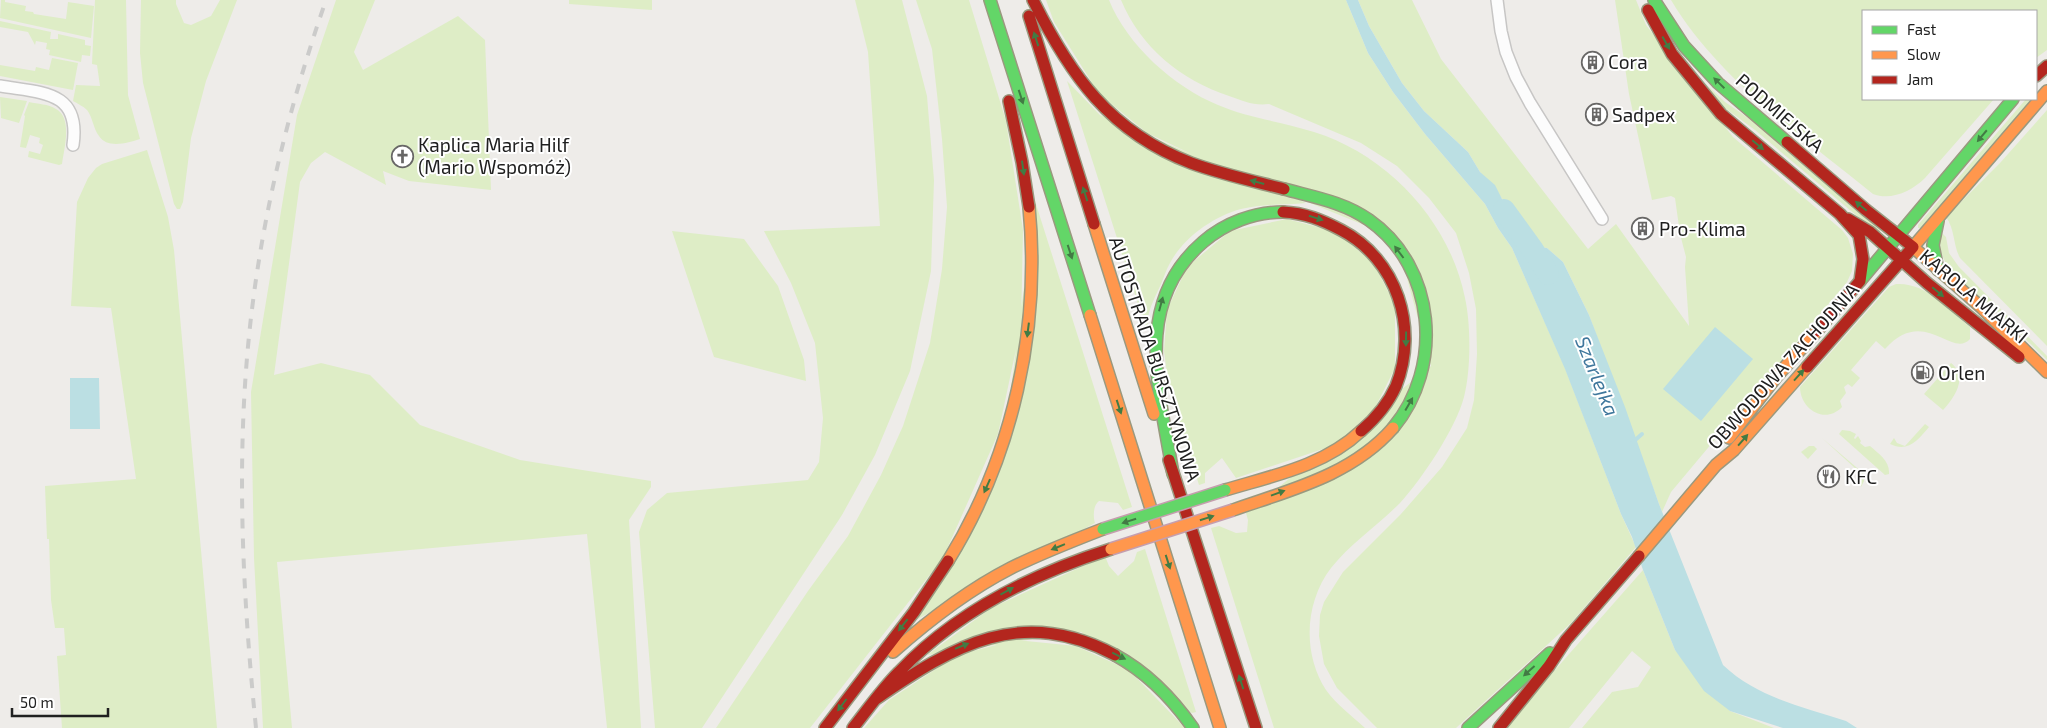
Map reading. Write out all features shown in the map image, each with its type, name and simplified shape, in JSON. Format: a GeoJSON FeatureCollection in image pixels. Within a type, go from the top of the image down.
{"type":"FeatureCollection","features":[{"type":"Feature","properties":{"kind":"main road"},"geometry":{"type":"LineString","coordinates":[[990,0],[1220,728]]}},
{"type":"Feature","properties":{"kind":"main road","name":"AUTOSTRADA BURSZTYNOWA"},"geometry":{"type":"LineString","coordinates":[[1024,0],[1173,474],[1256,728]]}},
{"type":"Feature","properties":{"kind":"main road"},"geometry":{"type":"LineString","coordinates":[[853,728],[876,699],[917,655],[987,602],[1030,578],[1053,568],[1233,510],[1343,468],[1364,455],[1392,429],[1408,407],[1418,388],[1423,372],[1427,348],[1426,316],[1414,275],[1400,252],[1377,226],[1348,208],[1182,159],[1152,145],[1129,130],[1105,110],[1087,91],[1055,46],[1033,0]]}},
{"type":"Feature","properties":{"kind":"main road","name":"PODMIEJSKA"},"geometry":{"type":"LineString","coordinates":[[1644,0],[1672,54],[1721,114],[1840,214]]}},
{"type":"Feature","properties":{"kind":"main road","name":"PODMIEJSKA"},"geometry":{"type":"LineString","coordinates":[[1654,0],[1684,46],[1718,83],[1866,210],[1913,247]]}},
{"type":"Feature","properties":{"kind":"main road"},"geometry":{"type":"LineString","coordinates":[[825,728],[925,596],[960,541],[993,473],[1017,394],[1030,321],[1032,246],[1020,149],[1010,108],[1001,34]]}},
{"type":"Feature","properties":{"kind":"main road"},"geometry":{"type":"LineString","coordinates":[[2037,75],[2047,66]]}},
{"type":"Feature","properties":{"kind":"main road","name":"OBWODOWA ZACHODNIA"},"geometry":{"type":"LineString","coordinates":[[1716,465],[1734,450],[1913,247],[2047,91]]}},
{"type":"Feature","properties":{"kind":"main road","name":"OBWODOWA ZACHODNIA"},"geometry":{"type":"LineString","coordinates":[[1716,465],[1726,442],[1778,376],[1900,236],[1922,206],[2012,100]]}},
{"type":"Feature","properties":{"kind":"main road"},"geometry":{"type":"LineString","coordinates":[[860,683],[932,619],[978,586],[1023,562],[1104,529],[1307,465],[1341,448],[1373,422],[1389,401],[1402,369],[1406,322],[1399,294],[1388,272],[1356,236],[1333,224],[1308,216],[1287,212],[1264,214],[1242,219],[1218,229],[1186,258],[1172,276],[1160,306],[1157,321],[1156,347],[1173,474]]}},
{"type":"Feature","properties":{"kind":"main road"},"geometry":{"type":"LineString","coordinates":[[1840,214],[1858,235],[1863,259],[1860,281]]}},
{"type":"Feature","properties":{"kind":"main road","name":"KAROLA MIARKI"},"geometry":{"type":"LineString","coordinates":[[1840,214],[1870,232],[1927,283],[1990,335],[2047,378]]}},
{"type":"Feature","properties":{"kind":"main road"},"geometry":{"type":"LineString","coordinates":[[1938,270],[1933,252],[1932,237],[1940,215]]}},
{"type":"Feature","properties":{"kind":"main road","name":"KAROLA MIARKI"},"geometry":{"type":"LineString","coordinates":[[1913,247],[1982,308],[2047,372]]}},
{"type":"Feature","properties":{"kind":"main road"},"geometry":{"type":"LineString","coordinates":[[1498,728],[1549,666],[1566,640],[1688,500],[1716,465]]}},
{"type":"Feature","properties":{"kind":"main road"},"geometry":{"type":"LineString","coordinates":[[876,699],[924,666],[964,645],[1003,634],[1046,634],[1090,643],[1129,661],[1160,685],[1175,701],[1194,728]]}},
{"type":"Feature","properties":{"kind":"main road"},"geometry":{"type":"LineString","coordinates":[[1468,728],[1533,667],[1566,640]]}},
{"type":"Feature","properties":{"kind":"street"},"geometry":{"type":"LineString","coordinates":[[1497,0],[1506,52],[1516,77],[1602,219]]}},
{"type":"Feature","properties":{"kind":"street"},"geometry":{"type":"LineString","coordinates":[[0,86],[55,96],[71,112],[75,121],[74,145]]}},
{"type":"Feature","properties":{"kind":"green space"},"geometry":{"type":"Polygon","coordinates":[[[1,0],[26,6],[25,11],[33,12],[34,14],[66,19],[68,2],[94,6],[91,38],[0,18],[1,0]]]}},
{"type":"Feature","properties":{"kind":"green space"},"geometry":{"type":"Polygon","coordinates":[[[95,0],[126,0],[128,95],[140,139],[130,142],[107,143],[97,133],[87,110],[73,101],[76,85],[100,86],[97,65],[92,64],[95,0]]]}},
{"type":"Feature","properties":{"kind":"green space"},"geometry":{"type":"Polygon","coordinates":[[[141,0],[176,0],[184,23],[191,25],[211,16],[220,0],[237,0],[206,81],[191,138],[183,202],[180,209],[177,209],[174,204],[143,83],[140,53],[141,0]]]}},
{"type":"Feature","properties":{"kind":"green space"},"geometry":{"type":"Polygon","coordinates":[[[336,0],[375,0],[354,52],[363,70],[458,16],[485,40],[491,190],[409,181],[383,171],[386,185],[325,152],[311,163],[300,182],[274,375],[321,363],[370,375],[420,425],[520,460],[651,481],[651,487],[629,520],[641,728],[607,728],[587,534],[277,562],[292,728],[263,728],[254,558],[251,392],[297,115],[336,0]]]}},
{"type":"Feature","properties":{"kind":"green space"},"geometry":{"type":"Polygon","coordinates":[[[569,0],[652,0],[652,10],[569,4],[569,0]]]}},
{"type":"Feature","properties":{"kind":"green space"},"geometry":{"type":"Polygon","coordinates":[[[855,0],[902,0],[927,96],[934,180],[931,271],[910,371],[875,455],[842,515],[702,728],[655,728],[639,532],[647,510],[667,493],[808,480],[819,462],[823,418],[815,343],[791,283],[764,231],[880,226],[868,52],[855,0]]]}},
{"type":"Feature","properties":{"kind":"green space"},"geometry":{"type":"Polygon","coordinates":[[[916,0],[969,0],[1006,121],[1023,230],[1021,326],[998,434],[943,558],[810,728],[716,728],[808,591],[848,536],[881,475],[903,426],[930,343],[942,269],[947,207],[932,49],[916,0]]]}},
{"type":"Feature","properties":{"kind":"green space"},"geometry":{"type":"Polygon","coordinates":[[[1046,0],[1109,0],[1127,33],[1154,63],[1169,76],[1201,97],[1253,117],[1314,132],[1341,143],[1367,157],[1412,195],[1430,218],[1445,243],[1457,270],[1465,298],[1469,334],[1468,374],[1460,409],[1437,453],[1409,493],[1331,568],[1322,581],[1312,612],[1310,644],[1318,676],[1326,690],[1339,705],[1365,728],[1274,728],[1211,528],[1219,526],[1236,533],[1247,532],[1248,520],[1246,513],[1431,366],[1396,238],[1202,159],[1147,133],[1099,94],[1054,22],[1046,0]]]}},
{"type":"Feature","properties":{"kind":"green space"},"geometry":{"type":"Polygon","coordinates":[[[1121,0],[1346,0],[1368,53],[1393,92],[1425,134],[1485,204],[1512,248],[1565,368],[1621,514],[1636,547],[1571,623],[1456,728],[1377,728],[1337,688],[1324,664],[1319,636],[1320,615],[1324,602],[1343,572],[1401,514],[1442,467],[1467,428],[1474,400],[1477,354],[1476,309],[1469,273],[1456,233],[1429,198],[1397,166],[1361,143],[1269,104],[1249,103],[1211,89],[1179,71],[1151,47],[1129,17],[1121,0]]]}},
{"type":"Feature","properties":{"kind":"green space"},"geometry":{"type":"Polygon","coordinates":[[[1358,0],[1412,0],[1441,59],[1588,249],[1616,224],[1689,326],[1686,257],[1680,234],[1675,198],[1671,196],[1652,200],[1629,94],[1615,0],[1636,0],[1646,25],[1733,137],[1842,230],[1848,238],[1853,254],[1852,271],[1847,282],[1671,492],[1662,512],[1589,315],[1563,262],[1547,248],[1524,246],[1519,227],[1508,211],[1504,201],[1480,172],[1468,152],[1424,111],[1402,83],[1369,26],[1358,0]]]}},
{"type":"Feature","properties":{"kind":"green space"},"geometry":{"type":"Polygon","coordinates":[[[1671,0],[2047,0],[2047,50],[2037,57],[2037,10],[1862,10],[1862,100],[1993,100],[1920,183],[1901,194],[1887,196],[1873,194],[1790,128],[1737,81],[1690,29],[1671,0]]]}},
{"type":"Feature","properties":{"kind":"green space"},"geometry":{"type":"Polygon","coordinates":[[[0,21],[51,32],[50,39],[58,39],[58,34],[85,40],[85,45],[91,46],[90,56],[82,55],[81,62],[49,55],[50,50],[46,49],[47,43],[36,41],[35,45],[28,32],[0,27],[0,21]]]}},
{"type":"Feature","properties":{"kind":"green space"},"geometry":{"type":"Polygon","coordinates":[[[52,58],[78,63],[73,90],[0,76],[0,65],[35,71],[36,67],[49,70],[52,58]]]}},
{"type":"Feature","properties":{"kind":"green space"},"geometry":{"type":"Polygon","coordinates":[[[1693,72],[1725,102],[1754,122],[1881,231],[1876,232],[1755,130],[1714,100],[1693,72]]]}},
{"type":"Feature","properties":{"kind":"green space"},"geometry":{"type":"Polygon","coordinates":[[[1067,81],[1100,115],[1306,203],[1249,207],[1231,212],[1200,229],[1183,245],[1169,266],[1150,311],[1148,328],[1145,326],[1067,81]]]}},
{"type":"Feature","properties":{"kind":"green space"},"geometry":{"type":"Polygon","coordinates":[[[0,97],[27,101],[19,123],[1,118],[0,97]]]}},
{"type":"Feature","properties":{"kind":"green space"},"geometry":{"type":"Polygon","coordinates":[[[2025,100],[2033,100],[1921,228],[1918,228],[1918,225],[2025,100]]]}},
{"type":"Feature","properties":{"kind":"green space"},"geometry":{"type":"Polygon","coordinates":[[[29,102],[53,107],[61,113],[66,126],[62,164],[59,165],[28,157],[29,151],[40,154],[43,145],[39,143],[40,138],[30,135],[26,148],[20,147],[24,115],[29,102]]]}},
{"type":"Feature","properties":{"kind":"green space"},"geometry":{"type":"Polygon","coordinates":[[[2047,110],[2047,346],[1960,258],[1951,227],[1946,217],[2000,163],[2047,110]]]}},
{"type":"Feature","properties":{"kind":"green space"},"geometry":{"type":"Polygon","coordinates":[[[147,150],[168,217],[174,250],[217,728],[62,728],[57,656],[66,655],[64,628],[55,628],[51,600],[45,486],[136,479],[111,308],[71,306],[77,202],[88,178],[96,168],[102,164],[147,150]]]}},
{"type":"Feature","properties":{"kind":"green space"},"geometry":{"type":"Polygon","coordinates":[[[1035,201],[1132,507],[1123,510],[1118,503],[1099,501],[1094,511],[1095,523],[916,620],[1001,467],[1035,201]]]}},
{"type":"Feature","properties":{"kind":"green space"},"geometry":{"type":"Polygon","coordinates":[[[1287,219],[1337,232],[1374,264],[1395,305],[1395,368],[1374,410],[1332,446],[1236,478],[1222,458],[1205,473],[1205,483],[1199,485],[1169,389],[1164,351],[1167,310],[1187,267],[1230,231],[1287,219]]]}},
{"type":"Feature","properties":{"kind":"green space"},"geometry":{"type":"Polygon","coordinates":[[[672,231],[744,239],[778,286],[804,360],[806,381],[714,357],[672,231]]]}},
{"type":"Feature","properties":{"kind":"green space"},"geometry":{"type":"Polygon","coordinates":[[[1940,231],[1946,237],[1949,253],[1959,267],[2047,356],[2047,360],[1951,271],[1941,252],[1940,231]]]}},
{"type":"Feature","properties":{"kind":"green space"},"geometry":{"type":"Polygon","coordinates":[[[1896,284],[1917,287],[1936,298],[1970,327],[1970,339],[1963,343],[1955,343],[1924,332],[1912,332],[1899,337],[1885,349],[1876,341],[1851,370],[1860,378],[1852,387],[1848,384],[1844,387],[1846,393],[1840,401],[1842,407],[1828,415],[1815,412],[1809,408],[1801,395],[1800,387],[1889,287],[1896,284]]]}},
{"type":"Feature","properties":{"kind":"green space"},"geometry":{"type":"Polygon","coordinates":[[[1951,363],[1959,375],[1958,387],[1943,410],[1924,394],[1951,363]]]}},
{"type":"Feature","properties":{"kind":"green space"},"geometry":{"type":"Polygon","coordinates":[[[1925,424],[1929,427],[1912,444],[1902,447],[1890,444],[1894,438],[1897,443],[1905,446],[1925,424]]]}},
{"type":"Feature","properties":{"kind":"green space"},"geometry":{"type":"Polygon","coordinates":[[[1842,430],[1856,434],[1855,439],[1858,436],[1861,441],[1860,443],[1865,447],[1870,446],[1880,455],[1888,465],[1889,474],[1885,475],[1839,434],[1842,430]]]}},
{"type":"Feature","properties":{"kind":"green space"},"geometry":{"type":"Polygon","coordinates":[[[1822,438],[1863,473],[1864,481],[1861,487],[1856,469],[1822,438]]]}},
{"type":"Feature","properties":{"kind":"green space"},"geometry":{"type":"Polygon","coordinates":[[[1809,446],[1814,446],[1817,449],[1808,459],[1801,452],[1809,446]]]}},
{"type":"Feature","properties":{"kind":"green space"},"geometry":{"type":"Polygon","coordinates":[[[1145,549],[1196,712],[1192,713],[1081,632],[927,655],[991,608],[1105,556],[1109,566],[1118,576],[1134,561],[1137,552],[1145,549]]]}},
{"type":"Feature","properties":{"kind":"green space"},"geometry":{"type":"Polygon","coordinates":[[[1643,570],[1675,650],[1730,711],[1774,728],[1582,728],[1612,692],[1638,687],[1651,667],[1632,651],[1569,728],[1504,728],[1643,570]]]}},
{"type":"Feature","properties":{"kind":"green space"},"geometry":{"type":"Polygon","coordinates":[[[1016,640],[1076,646],[1129,670],[1185,728],[864,728],[889,700],[957,655],[1016,640]]]}},
{"type":"Feature","properties":{"kind":"water"},"geometry":{"type":"Polygon","coordinates":[[[1346,0],[1358,0],[1369,26],[1402,83],[1424,111],[1468,152],[1480,172],[1495,185],[1508,211],[1519,227],[1524,246],[1547,248],[1563,262],[1589,315],[1625,407],[1659,504],[1723,665],[1751,686],[1765,693],[1846,721],[1857,728],[1783,728],[1730,711],[1704,691],[1675,650],[1565,369],[1512,248],[1485,204],[1425,134],[1393,92],[1368,53],[1346,0]]]}},
{"type":"Feature","properties":{"kind":"water"},"geometry":{"type":"Polygon","coordinates":[[[1715,327],[1753,359],[1701,421],[1663,389],[1715,327]]]}},
{"type":"Feature","properties":{"kind":"water"},"geometry":{"type":"Polygon","coordinates":[[[70,378],[99,378],[100,429],[70,429],[70,378]]]}},
{"type":"Feature","properties":{"kind":"waterway","name":"Szarlejka"},"geometry":{"type":"LineString","coordinates":[[1504,210],[1548,274]]}},
{"type":"Feature","properties":{"kind":"waterway"},"geometry":{"type":"LineString","coordinates":[[1633,442],[1642,434]]}},
{"type":"Feature","properties":{"kind":"railway"},"geometry":{"type":"LineString","coordinates":[[256,728],[247,623],[242,518],[243,414],[247,361],[257,269],[272,191],[291,114],[326,0]]}},
{"type":"Feature","properties":{"kind":"traffic: fast"},"geometry":{"type":"LineString","coordinates":[[990,0],[1090,315]]}},
{"type":"Feature","properties":{"kind":"traffic: fast"},"geometry":{"type":"LineString","coordinates":[[1654,0],[1684,46],[1718,83],[1787,142]]}},
{"type":"Feature","properties":{"kind":"traffic: fast"},"geometry":{"type":"LineString","coordinates":[[1860,281],[2012,100]]}},
{"type":"Feature","properties":{"kind":"traffic: fast"},"geometry":{"type":"LineString","coordinates":[[1284,189],[1328,201],[1349,209],[1369,220],[1391,240],[1408,264],[1419,290],[1425,319],[1425,348],[1420,376],[1409,403],[1393,428]]}},
{"type":"Feature","properties":{"kind":"traffic: fast"},"geometry":{"type":"LineString","coordinates":[[1173,474],[1162,412],[1156,351],[1158,321],[1166,293],[1181,266],[1212,235],[1230,224],[1251,216],[1283,212]]}},
{"type":"Feature","properties":{"kind":"traffic: fast"},"geometry":{"type":"LineString","coordinates":[[1938,221],[1933,245],[1938,270]]}},
{"type":"Feature","properties":{"kind":"traffic: fast"},"geometry":{"type":"LineString","coordinates":[[1103,529],[1225,490]]}},
{"type":"Feature","properties":{"kind":"traffic: fast"},"geometry":{"type":"LineString","coordinates":[[1468,728],[1550,653]]}},
{"type":"Feature","properties":{"kind":"traffic: fast"},"geometry":{"type":"LineString","coordinates":[[1115,655],[1149,678],[1177,706],[1193,728]]}},
{"type":"Feature","properties":{"kind":"traffic: slow"},"geometry":{"type":"LineString","coordinates":[[2047,91],[1913,247],[1982,308],[2047,372]]}},
{"type":"Feature","properties":{"kind":"traffic: slow"},"geometry":{"type":"LineString","coordinates":[[948,561],[971,521],[990,478],[1005,435],[1017,390],[1026,344],[1031,299],[1032,253],[1029,207]]}},
{"type":"Feature","properties":{"kind":"traffic: slow"},"geometry":{"type":"LineString","coordinates":[[1094,224],[1154,414]]}},
{"type":"Feature","properties":{"kind":"traffic: slow"},"geometry":{"type":"LineString","coordinates":[[1090,315],[1220,728]]}},
{"type":"Feature","properties":{"kind":"traffic: slow"},"geometry":{"type":"LineString","coordinates":[[1729,438],[1777,376],[1817,331]]}},
{"type":"Feature","properties":{"kind":"traffic: slow"},"geometry":{"type":"LineString","coordinates":[[1639,556],[1716,465],[1734,450],[1807,367]]}},
{"type":"Feature","properties":{"kind":"traffic: slow"},"geometry":{"type":"LineString","coordinates":[[1233,510],[1298,488],[1339,469],[1359,458],[1393,428]]}},
{"type":"Feature","properties":{"kind":"traffic: slow"},"geometry":{"type":"LineString","coordinates":[[1225,490],[1279,474],[1314,461],[1331,453],[1361,431]]}},
{"type":"Feature","properties":{"kind":"traffic: slow"},"geometry":{"type":"LineString","coordinates":[[1111,549],[1233,510]]}},
{"type":"Feature","properties":{"kind":"traffic: slow"},"geometry":{"type":"LineString","coordinates":[[893,652],[949,606],[979,586],[1034,557],[1103,529]]}},
{"type":"Feature","properties":{"kind":"traffic: jam"},"geometry":{"type":"LineString","coordinates":[[1033,0],[1062,53],[1078,76],[1115,118],[1137,135],[1162,150],[1191,163],[1284,189]]}},
{"type":"Feature","properties":{"kind":"traffic: jam"},"geometry":{"type":"LineString","coordinates":[[1648,10],[1672,54],[1721,114],[1840,214],[1859,235],[1863,259],[1860,281],[1817,331]]}},
{"type":"Feature","properties":{"kind":"traffic: jam"},"geometry":{"type":"LineString","coordinates":[[1029,16],[1094,224]]}},
{"type":"Feature","properties":{"kind":"traffic: jam"},"geometry":{"type":"LineString","coordinates":[[2037,75],[2047,66]]}},
{"type":"Feature","properties":{"kind":"traffic: jam"},"geometry":{"type":"LineString","coordinates":[[1009,101],[1029,207]]}},
{"type":"Feature","properties":{"kind":"traffic: jam"},"geometry":{"type":"LineString","coordinates":[[1787,142],[1866,210],[1913,247],[1807,367]]}},
{"type":"Feature","properties":{"kind":"traffic: jam"},"geometry":{"type":"LineString","coordinates":[[1283,212],[1306,215],[1320,220],[1341,230],[1360,243],[1376,258],[1389,277],[1398,297],[1405,341],[1403,364],[1396,386],[1389,399],[1361,431]]}},
{"type":"Feature","properties":{"kind":"traffic: jam"},"geometry":{"type":"LineString","coordinates":[[1848,219],[1870,232],[1927,283],[2019,357]]}},
{"type":"Feature","properties":{"kind":"traffic: jam"},"geometry":{"type":"LineString","coordinates":[[1169,460],[1256,728]]}},
{"type":"Feature","properties":{"kind":"traffic: jam"},"geometry":{"type":"LineString","coordinates":[[853,728],[899,672],[945,631],[997,597],[1024,583],[1053,570],[1111,549]]}},
{"type":"Feature","properties":{"kind":"traffic: jam"},"geometry":{"type":"LineString","coordinates":[[1499,728],[1549,666],[1566,640],[1639,556]]}},
{"type":"Feature","properties":{"kind":"traffic: jam"},"geometry":{"type":"LineString","coordinates":[[825,728],[914,612],[948,561]]}},
{"type":"Feature","properties":{"kind":"traffic: jam"},"geometry":{"type":"LineString","coordinates":[[876,699],[933,662],[961,648],[990,638],[1019,633],[1049,633],[1081,640],[1115,655]]}},
{"type":"Feature","properties":{"kind":"place","name":"Cora"},"geometry":{"type":"Point","coordinates":[1592,62]}},
{"type":"Feature","properties":{"kind":"place","name":"Sadpex"},"geometry":{"type":"Point","coordinates":[1596,115]}},
{"type":"Feature","properties":{"kind":"place","name":"Kaplica Maria Hilf (Mario Wspomóż)"},"geometry":{"type":"Point","coordinates":[402,156]}},
{"type":"Feature","properties":{"kind":"place","name":"Pro-Klima"},"geometry":{"type":"Point","coordinates":[1643,229]}},
{"type":"Feature","properties":{"kind":"place","name":"Orlen"},"geometry":{"type":"Point","coordinates":[1922,373]}},
{"type":"Feature","properties":{"kind":"place","name":"KFC"},"geometry":{"type":"Point","coordinates":[1829,477]}}]}
